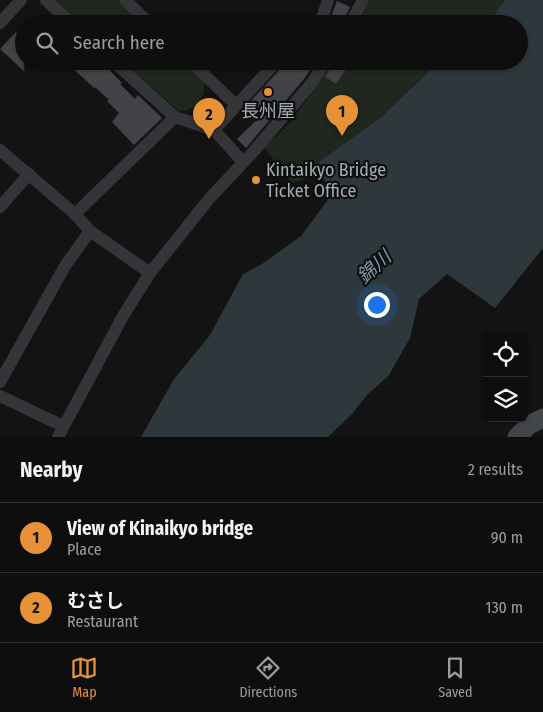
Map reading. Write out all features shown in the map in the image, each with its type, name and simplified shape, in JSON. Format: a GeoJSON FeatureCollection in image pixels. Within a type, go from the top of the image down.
{"type":"FeatureCollection","features":[{"type":"Feature","properties":{"kind":"main road"},"geometry":{"type":"LineString","coordinates":[[517,437],[529,425],[543,418]]}},
{"type":"Feature","properties":{"kind":"street"},"geometry":{"type":"LineString","coordinates":[[0,23],[21,0]]}},
{"type":"Feature","properties":{"kind":"street"},"geometry":{"type":"LineString","coordinates":[[46,0],[62,15]]}},
{"type":"Feature","properties":{"kind":"street"},"geometry":{"type":"LineString","coordinates":[[125,0],[141,15]]}},
{"type":"Feature","properties":{"kind":"street"},"geometry":{"type":"LineString","coordinates":[[323,15],[328,0]]}},
{"type":"Feature","properties":{"kind":"street"},"geometry":{"type":"LineString","coordinates":[[355,15],[363,0]]}},
{"type":"Feature","properties":{"kind":"street"},"geometry":{"type":"LineString","coordinates":[[123,70],[175,117],[214,130],[243,162]]}},
{"type":"Feature","properties":{"kind":"street"},"geometry":{"type":"LineString","coordinates":[[199,70],[236,105]]}},
{"type":"Feature","properties":{"kind":"street"},"geometry":{"type":"LineString","coordinates":[[214,130],[269,70]]}},
{"type":"Feature","properties":{"kind":"street"},"geometry":{"type":"LineString","coordinates":[[0,396],[61,432],[123,316],[150,273],[208,199],[305,91],[320,70]]}},
{"type":"Feature","properties":{"kind":"street"},"geometry":{"type":"LineString","coordinates":[[75,214],[175,117]]}},
{"type":"Feature","properties":{"kind":"street"},"geometry":{"type":"LineString","coordinates":[[0,150],[75,214],[90,231],[150,273]]}},
{"type":"Feature","properties":{"kind":"street"},"geometry":{"type":"LineString","coordinates":[[0,207],[29,174]]}},
{"type":"Feature","properties":{"kind":"street"},"geometry":{"type":"LineString","coordinates":[[0,382],[65,266],[90,231]]}},
{"type":"Feature","properties":{"kind":"shaded area"},"geometry":{"type":"Polygon","coordinates":[[[55,0],[117,0],[133,15],[71,15],[55,0]]]}},
{"type":"Feature","properties":{"kind":"shaded area"},"geometry":{"type":"Polygon","coordinates":[[[370,0],[505,0],[494,15],[362,15],[370,0]]]}},
{"type":"Feature","properties":{"kind":"shaded area"},"geometry":{"type":"Polygon","coordinates":[[[132,70],[192,70],[204,82],[203,94],[199,103],[191,109],[179,111],[132,70]]]}},
{"type":"Feature","properties":{"kind":"shaded area"},"geometry":{"type":"Polygon","coordinates":[[[328,70],[431,70],[381,117],[319,162],[323,174],[291,183],[264,147],[290,123],[328,70]]]}},
{"type":"Feature","properties":{"kind":"water","name":"錦川"},"geometry":{"type":"Polygon","coordinates":[[[505,0],[543,0],[543,248],[495,308],[447,274],[419,299],[410,338],[389,375],[367,395],[352,414],[328,437],[141,437],[174,379],[210,335],[243,274],[262,264],[301,236],[330,197],[319,162],[381,117],[431,70],[528,70],[528,15],[494,15],[505,0]]]}},
{"type":"Feature","properties":{"kind":"building"},"geometry":{"type":"Polygon","coordinates":[[[337,1],[350,7],[346,15],[332,15],[337,1]]]}},
{"type":"Feature","properties":{"kind":"building"},"geometry":{"type":"Polygon","coordinates":[[[15,33],[15,63],[0,49],[15,33]]]}},
{"type":"Feature","properties":{"kind":"building"},"geometry":{"type":"Polygon","coordinates":[[[75,70],[111,70],[122,83],[120,84],[135,99],[138,95],[162,118],[134,145],[112,122],[119,113],[107,101],[109,100],[75,70]]]}},
{"type":"Feature","properties":{"kind":"building"},"geometry":{"type":"Polygon","coordinates":[[[279,70],[310,70],[246,148],[237,139],[261,116],[248,104],[279,70]]]}},
{"type":"Feature","properties":{"kind":"building"},"geometry":{"type":"Polygon","coordinates":[[[329,70],[346,70],[336,84],[325,77],[329,70]]]}},
{"type":"Feature","properties":{"kind":"place","name":"長州屋"},"geometry":{"type":"Point","coordinates":[268,92]}},
{"type":"Feature","properties":{"kind":"place","name":"View of Kinaikyo bridge"},"geometry":{"type":"Point","coordinates":[342,136]}},
{"type":"Feature","properties":{"kind":"place","name":"むさし"},"geometry":{"type":"Point","coordinates":[209,139]}},
{"type":"Feature","properties":{"kind":"place","name":"Kintaikyo Bridge Ticket Office"},"geometry":{"type":"Point","coordinates":[256,180]}}]}
